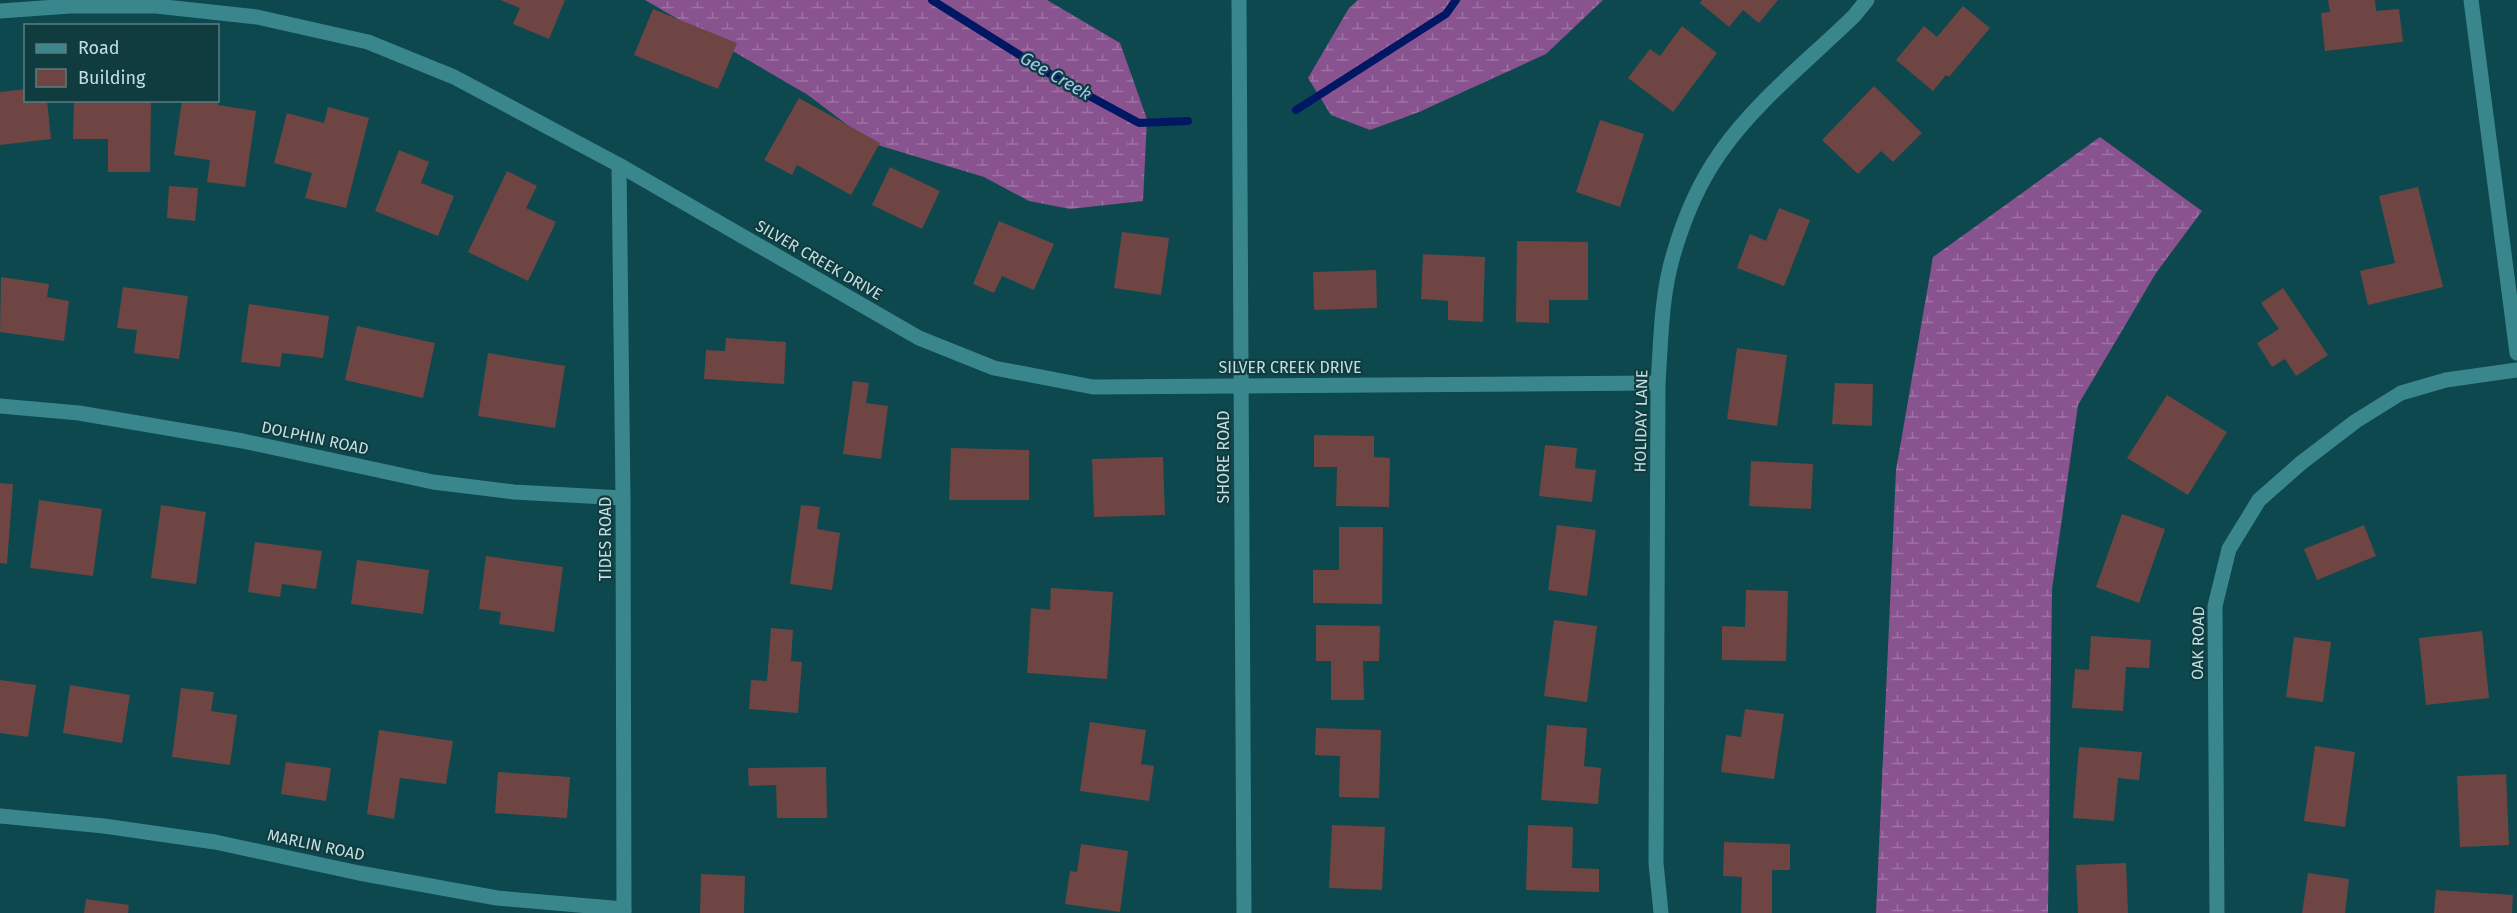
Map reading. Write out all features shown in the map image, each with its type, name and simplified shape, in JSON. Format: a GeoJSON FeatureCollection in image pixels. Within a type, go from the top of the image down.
{"type":"FeatureCollection","features":[{"type":"Feature","properties":{"kind":"street","name":"SHORE ROAD"},"geometry":{"type":"LineString","coordinates":[[1239,0],[1244,913]]}},
{"type":"Feature","properties":{"kind":"street","name":"HOLIDAY LANE"},"geometry":{"type":"LineString","coordinates":[[1662,913],[1656,863],[1658,383],[1663,310],[1673,257],[1695,197],[1720,153],[1748,117],[1854,16],[1867,0]]}},
{"type":"Feature","properties":{"kind":"street"},"geometry":{"type":"LineString","coordinates":[[2471,0],[2517,353]]}},
{"type":"Feature","properties":{"kind":"street","name":"SILVER CREEK DRIVE"},"geometry":{"type":"LineString","coordinates":[[0,11],[70,6],[156,6],[257,17],[368,42],[454,77],[619,165],[918,338],[994,368],[1093,387],[1658,383]]}},
{"type":"Feature","properties":{"kind":"street","name":"TIDES ROAD"},"geometry":{"type":"LineString","coordinates":[[619,165],[624,911]]}},
{"type":"Feature","properties":{"kind":"street","name":"OAK ROAD"},"geometry":{"type":"LineString","coordinates":[[2217,913],[2215,606],[2229,549],[2259,500],[2301,463],[2356,420],[2401,393],[2446,380],[2517,370]]}},
{"type":"Feature","properties":{"kind":"street","name":"DOLPHIN ROAD"},"geometry":{"type":"LineString","coordinates":[[0,406],[79,413],[243,441],[434,482],[514,492],[623,498]]}},
{"type":"Feature","properties":{"kind":"street","name":"MARLIN ROAD"},"geometry":{"type":"LineString","coordinates":[[0,816],[104,826],[215,842],[359,873],[497,898],[624,911]]}},
{"type":"Feature","properties":{"kind":"green space"},"geometry":{"type":"Polygon","coordinates":[[[645,0],[1047,0],[1120,43],[1147,119],[1143,201],[1070,209],[1029,201],[984,177],[871,143],[808,95],[645,0]]]}},
{"type":"Feature","properties":{"kind":"green space"},"geometry":{"type":"Polygon","coordinates":[[[1358,0],[1603,0],[1546,54],[1419,112],[1370,130],[1331,115],[1308,78],[1349,8],[1358,0]]]}},
{"type":"Feature","properties":{"kind":"green space"},"geometry":{"type":"Polygon","coordinates":[[[2100,137],[2202,211],[2156,273],[2078,405],[2052,589],[2048,913],[1876,913],[1896,470],[1933,257],[2100,137]]]}},
{"type":"Feature","properties":{"kind":"building"},"geometry":{"type":"Polygon","coordinates":[[[500,0],[565,0],[549,39],[513,24],[520,8],[500,0]]]}},
{"type":"Feature","properties":{"kind":"building"},"geometry":{"type":"Polygon","coordinates":[[[1702,0],[1778,0],[1759,23],[1743,10],[1729,27],[1700,3],[1702,0]]]}},
{"type":"Feature","properties":{"kind":"building"},"geometry":{"type":"Polygon","coordinates":[[[2328,0],[2375,0],[2376,11],[2399,9],[2403,42],[2325,51],[2321,13],[2330,12],[2328,0]]]}},
{"type":"Feature","properties":{"kind":"building"},"geometry":{"type":"Polygon","coordinates":[[[1963,6],[1990,28],[1949,77],[1946,75],[1933,91],[1896,60],[1924,26],[1937,37],[1963,6]]]}},
{"type":"Feature","properties":{"kind":"building"},"geometry":{"type":"Polygon","coordinates":[[[653,9],[737,43],[718,89],[634,55],[653,9]]]}},
{"type":"Feature","properties":{"kind":"building"},"geometry":{"type":"Polygon","coordinates":[[[1682,26],[1717,53],[1673,112],[1628,78],[1650,49],[1660,56],[1682,26]]]}},
{"type":"Feature","properties":{"kind":"building"},"geometry":{"type":"Polygon","coordinates":[[[1874,86],[1922,133],[1893,162],[1881,151],[1858,174],[1822,140],[1874,86]]]}},
{"type":"Feature","properties":{"kind":"building"},"geometry":{"type":"Polygon","coordinates":[[[24,89],[24,102],[47,102],[51,139],[0,145],[0,92],[24,89]]]}},
{"type":"Feature","properties":{"kind":"building"},"geometry":{"type":"Polygon","coordinates":[[[799,98],[880,143],[851,195],[797,165],[792,175],[764,160],[799,98]]]}},
{"type":"Feature","properties":{"kind":"building"},"geometry":{"type":"Polygon","coordinates":[[[74,102],[151,102],[150,172],[108,172],[108,139],[73,139],[74,102]]]}},
{"type":"Feature","properties":{"kind":"building"},"geometry":{"type":"Polygon","coordinates":[[[182,102],[218,102],[218,105],[256,111],[245,187],[207,182],[210,160],[174,155],[182,102]]]}},
{"type":"Feature","properties":{"kind":"building"},"geometry":{"type":"Polygon","coordinates":[[[328,107],[369,118],[346,208],[305,198],[312,173],[274,163],[287,113],[324,123],[328,107]]]}},
{"type":"Feature","properties":{"kind":"building"},"geometry":{"type":"Polygon","coordinates":[[[1600,120],[1644,134],[1620,207],[1576,192],[1600,120]]]}},
{"type":"Feature","properties":{"kind":"building"},"geometry":{"type":"Polygon","coordinates":[[[399,150],[429,162],[421,183],[454,196],[438,236],[375,211],[399,150]]]}},
{"type":"Feature","properties":{"kind":"building"},"geometry":{"type":"Polygon","coordinates":[[[890,167],[940,191],[922,229],[872,205],[890,167]]]}},
{"type":"Feature","properties":{"kind":"building"},"geometry":{"type":"Polygon","coordinates":[[[507,171],[537,186],[526,208],[556,222],[528,281],[468,252],[507,171]]]}},
{"type":"Feature","properties":{"kind":"building"},"geometry":{"type":"Polygon","coordinates":[[[169,186],[198,188],[195,221],[167,218],[169,186]]]}},
{"type":"Feature","properties":{"kind":"building"},"geometry":{"type":"Polygon","coordinates":[[[2418,187],[2443,287],[2368,305],[2360,271],[2395,263],[2379,196],[2418,187]]]}},
{"type":"Feature","properties":{"kind":"building"},"geometry":{"type":"Polygon","coordinates":[[[1779,208],[1810,220],[1784,286],[1737,268],[1750,234],[1766,241],[1779,208]]]}},
{"type":"Feature","properties":{"kind":"building"},"geometry":{"type":"Polygon","coordinates":[[[999,221],[1054,244],[1034,290],[1002,276],[994,293],[973,284],[999,221]]]}},
{"type":"Feature","properties":{"kind":"building"},"geometry":{"type":"Polygon","coordinates":[[[1122,232],[1169,238],[1161,295],[1114,288],[1122,232]]]}},
{"type":"Feature","properties":{"kind":"building"},"geometry":{"type":"Polygon","coordinates":[[[1517,241],[1588,242],[1588,300],[1549,300],[1549,323],[1516,322],[1517,241]]]}},
{"type":"Feature","properties":{"kind":"building"},"geometry":{"type":"Polygon","coordinates":[[[1423,254],[1485,257],[1483,322],[1448,320],[1448,301],[1421,299],[1423,254]]]}},
{"type":"Feature","properties":{"kind":"building"},"geometry":{"type":"Polygon","coordinates":[[[1376,270],[1377,308],[1314,310],[1313,272],[1376,270]]]}},
{"type":"Feature","properties":{"kind":"building"},"geometry":{"type":"Polygon","coordinates":[[[1,277],[49,284],[47,297],[69,301],[64,341],[0,332],[1,277]]]}},
{"type":"Feature","properties":{"kind":"building"},"geometry":{"type":"Polygon","coordinates":[[[123,287],[188,296],[179,359],[134,353],[137,330],[117,328],[123,287]]]}},
{"type":"Feature","properties":{"kind":"building"},"geometry":{"type":"Polygon","coordinates":[[[2283,288],[2328,355],[2296,376],[2285,359],[2272,367],[2257,343],[2279,329],[2261,303],[2283,288]]]}},
{"type":"Feature","properties":{"kind":"building"},"geometry":{"type":"Polygon","coordinates":[[[249,304],[329,316],[323,358],[282,353],[280,367],[241,362],[249,304]]]}},
{"type":"Feature","properties":{"kind":"building"},"geometry":{"type":"Polygon","coordinates":[[[357,326],[435,343],[423,398],[345,380],[357,326]]]}},
{"type":"Feature","properties":{"kind":"building"},"geometry":{"type":"Polygon","coordinates":[[[726,338],[786,342],[784,384],[704,379],[706,350],[725,351],[726,338]]]}},
{"type":"Feature","properties":{"kind":"building"},"geometry":{"type":"Polygon","coordinates":[[[1737,348],[1787,355],[1777,426],[1727,419],[1737,348]]]}},
{"type":"Feature","properties":{"kind":"building"},"geometry":{"type":"Polygon","coordinates":[[[488,353],[565,366],[555,428],[478,416],[488,353]]]}},
{"type":"Feature","properties":{"kind":"building"},"geometry":{"type":"Polygon","coordinates":[[[853,381],[869,383],[866,403],[888,406],[881,459],[843,454],[853,381]]]}},
{"type":"Feature","properties":{"kind":"building"},"geometry":{"type":"Polygon","coordinates":[[[1835,383],[1873,384],[1872,426],[1832,424],[1835,383]]]}},
{"type":"Feature","properties":{"kind":"building"},"geometry":{"type":"Polygon","coordinates":[[[2167,395],[2227,432],[2188,495],[2127,458],[2167,395]]]}},
{"type":"Feature","properties":{"kind":"building"},"geometry":{"type":"Polygon","coordinates":[[[1314,435],[1374,436],[1374,457],[1390,458],[1389,507],[1336,506],[1337,467],[1314,467],[1314,435]]]}},
{"type":"Feature","properties":{"kind":"building"},"geometry":{"type":"Polygon","coordinates":[[[1545,445],[1577,448],[1575,468],[1596,470],[1592,502],[1539,496],[1545,445]]]}},
{"type":"Feature","properties":{"kind":"building"},"geometry":{"type":"Polygon","coordinates":[[[951,448],[1029,450],[1029,500],[949,500],[951,448]]]}},
{"type":"Feature","properties":{"kind":"building"},"geometry":{"type":"Polygon","coordinates":[[[1163,457],[1165,515],[1094,517],[1092,459],[1163,457]]]}},
{"type":"Feature","properties":{"kind":"building"},"geometry":{"type":"Polygon","coordinates":[[[1751,461],[1813,464],[1811,509],[1749,506],[1751,461]]]}},
{"type":"Feature","properties":{"kind":"building"},"geometry":{"type":"Polygon","coordinates":[[[0,483],[13,484],[7,564],[0,563],[0,483]]]}},
{"type":"Feature","properties":{"kind":"building"},"geometry":{"type":"Polygon","coordinates":[[[39,500],[102,509],[93,576],[30,568],[39,500]]]}},
{"type":"Feature","properties":{"kind":"building"},"geometry":{"type":"Polygon","coordinates":[[[161,505],[206,512],[196,584],[151,578],[161,505]]]}},
{"type":"Feature","properties":{"kind":"building"},"geometry":{"type":"Polygon","coordinates":[[[801,505],[820,507],[817,529],[840,533],[832,590],[790,584],[801,505]]]}},
{"type":"Feature","properties":{"kind":"building"},"geometry":{"type":"Polygon","coordinates":[[[2122,514],[2165,529],[2139,603],[2096,587],[2122,514]]]}},
{"type":"Feature","properties":{"kind":"building"},"geometry":{"type":"Polygon","coordinates":[[[1557,525],[1596,530],[1587,596],[1548,590],[1557,525]]]}},
{"type":"Feature","properties":{"kind":"building"},"geometry":{"type":"Polygon","coordinates":[[[2364,525],[2376,556],[2317,580],[2304,549],[2364,525]]]}},
{"type":"Feature","properties":{"kind":"building"},"geometry":{"type":"Polygon","coordinates":[[[1339,527],[1383,527],[1382,604],[1313,603],[1313,570],[1339,570],[1339,527]]]}},
{"type":"Feature","properties":{"kind":"building"},"geometry":{"type":"Polygon","coordinates":[[[255,542],[322,551],[316,589],[282,584],[280,597],[248,592],[255,542]]]}},
{"type":"Feature","properties":{"kind":"building"},"geometry":{"type":"Polygon","coordinates":[[[486,556],[563,567],[554,632],[499,624],[501,612],[479,609],[486,556]]]}},
{"type":"Feature","properties":{"kind":"building"},"geometry":{"type":"Polygon","coordinates":[[[357,560],[429,570],[423,614],[351,604],[357,560]]]}},
{"type":"Feature","properties":{"kind":"building"},"geometry":{"type":"Polygon","coordinates":[[[1051,588],[1113,592],[1107,679],[1027,673],[1031,608],[1050,610],[1051,588]]]}},
{"type":"Feature","properties":{"kind":"building"},"geometry":{"type":"Polygon","coordinates":[[[1746,590],[1788,591],[1786,661],[1722,660],[1722,626],[1745,627],[1746,590]]]}},
{"type":"Feature","properties":{"kind":"building"},"geometry":{"type":"Polygon","coordinates":[[[1554,620],[1597,626],[1587,702],[1544,696],[1554,620]]]}},
{"type":"Feature","properties":{"kind":"building"},"geometry":{"type":"Polygon","coordinates":[[[1316,625],[1380,626],[1379,661],[1363,661],[1364,700],[1331,700],[1331,661],[1316,661],[1316,625]]]}},
{"type":"Feature","properties":{"kind":"building"},"geometry":{"type":"Polygon","coordinates":[[[771,628],[793,630],[791,661],[802,662],[798,713],[749,709],[751,680],[767,681],[771,628]]]}},
{"type":"Feature","properties":{"kind":"building"},"geometry":{"type":"Polygon","coordinates":[[[2482,631],[2489,698],[2426,705],[2419,638],[2482,631]]]}},
{"type":"Feature","properties":{"kind":"building"},"geometry":{"type":"Polygon","coordinates":[[[2091,636],[2151,640],[2149,668],[2126,667],[2123,711],[2072,708],[2075,669],[2089,670],[2091,636]]]}},
{"type":"Feature","properties":{"kind":"building"},"geometry":{"type":"Polygon","coordinates":[[[2294,637],[2331,642],[2323,702],[2286,697],[2294,637]]]}},
{"type":"Feature","properties":{"kind":"building"},"geometry":{"type":"Polygon","coordinates":[[[0,680],[36,685],[28,737],[0,733],[0,680]]]}},
{"type":"Feature","properties":{"kind":"building"},"geometry":{"type":"Polygon","coordinates":[[[70,685],[130,695],[122,743],[63,733],[70,685]]]}},
{"type":"Feature","properties":{"kind":"building"},"geometry":{"type":"Polygon","coordinates":[[[181,688],[214,692],[211,711],[237,715],[230,765],[172,757],[181,688]]]}},
{"type":"Feature","properties":{"kind":"building"},"geometry":{"type":"Polygon","coordinates":[[[1745,709],[1784,714],[1774,779],[1721,772],[1726,735],[1741,737],[1745,709]]]}},
{"type":"Feature","properties":{"kind":"building"},"geometry":{"type":"Polygon","coordinates":[[[1090,722],[1146,730],[1141,764],[1154,766],[1149,801],[1080,791],[1090,722]]]}},
{"type":"Feature","properties":{"kind":"building"},"geometry":{"type":"Polygon","coordinates":[[[1547,725],[1587,728],[1584,766],[1601,768],[1598,804],[1541,800],[1547,725]]]}},
{"type":"Feature","properties":{"kind":"building"},"geometry":{"type":"Polygon","coordinates":[[[1316,728],[1381,730],[1379,798],[1339,797],[1340,756],[1315,755],[1316,728]]]}},
{"type":"Feature","properties":{"kind":"building"},"geometry":{"type":"Polygon","coordinates":[[[379,730],[453,741],[446,784],[400,778],[394,819],[367,814],[379,730]]]}},
{"type":"Feature","properties":{"kind":"building"},"geometry":{"type":"Polygon","coordinates":[[[2315,746],[2355,752],[2345,827],[2304,821],[2315,746]]]}},
{"type":"Feature","properties":{"kind":"building"},"geometry":{"type":"Polygon","coordinates":[[[2079,747],[2142,752],[2139,780],[2118,778],[2114,821],[2073,818],[2079,747]]]}},
{"type":"Feature","properties":{"kind":"building"},"geometry":{"type":"Polygon","coordinates":[[[286,762],[331,768],[326,801],[281,794],[286,762]]]}},
{"type":"Feature","properties":{"kind":"building"},"geometry":{"type":"Polygon","coordinates":[[[826,767],[827,818],[777,818],[776,785],[749,786],[748,768],[826,767]]]}},
{"type":"Feature","properties":{"kind":"building"},"geometry":{"type":"Polygon","coordinates":[[[498,772],[570,777],[567,818],[495,813],[498,772]]]}},
{"type":"Feature","properties":{"kind":"building"},"geometry":{"type":"Polygon","coordinates":[[[2506,774],[2509,845],[2460,847],[2457,776],[2506,774]]]}},
{"type":"Feature","properties":{"kind":"building"},"geometry":{"type":"Polygon","coordinates":[[[1332,825],[1385,827],[1382,890],[1329,888],[1332,825]]]}},
{"type":"Feature","properties":{"kind":"building"},"geometry":{"type":"Polygon","coordinates":[[[1528,825],[1573,827],[1572,868],[1599,869],[1599,892],[1526,890],[1528,825]]]}},
{"type":"Feature","properties":{"kind":"building"},"geometry":{"type":"Polygon","coordinates":[[[1724,842],[1790,844],[1790,870],[1772,870],[1772,913],[1741,913],[1742,877],[1723,876],[1724,842]]]}},
{"type":"Feature","properties":{"kind":"building"},"geometry":{"type":"Polygon","coordinates":[[[1081,844],[1128,851],[1120,912],[1065,904],[1070,871],[1077,872],[1081,844]]]}},
{"type":"Feature","properties":{"kind":"building"},"geometry":{"type":"Polygon","coordinates":[[[2126,863],[2128,913],[2078,913],[2076,865],[2126,863]]]}},
{"type":"Feature","properties":{"kind":"building"},"geometry":{"type":"Polygon","coordinates":[[[2308,873],[2349,879],[2345,913],[2302,913],[2308,873]]]}},
{"type":"Feature","properties":{"kind":"building"},"geometry":{"type":"Polygon","coordinates":[[[701,874],[745,876],[744,913],[700,913],[701,874]]]}},
{"type":"Feature","properties":{"kind":"building"},"geometry":{"type":"Polygon","coordinates":[[[2436,890],[2513,895],[2512,913],[2434,913],[2436,890]]]}},
{"type":"Feature","properties":{"kind":"building"},"geometry":{"type":"Polygon","coordinates":[[[86,899],[129,905],[128,913],[84,913],[86,899]]]}},
{"type":"Feature","properties":{"kind":"waterway","name":"Gee Creek"},"geometry":{"type":"LineString","coordinates":[[932,0],[1058,79],[1139,123],[1188,121]]}},
{"type":"Feature","properties":{"kind":"waterway","name":"Gee Creek"},"geometry":{"type":"LineString","coordinates":[[1296,110],[1446,14],[1456,0]]}}]}
